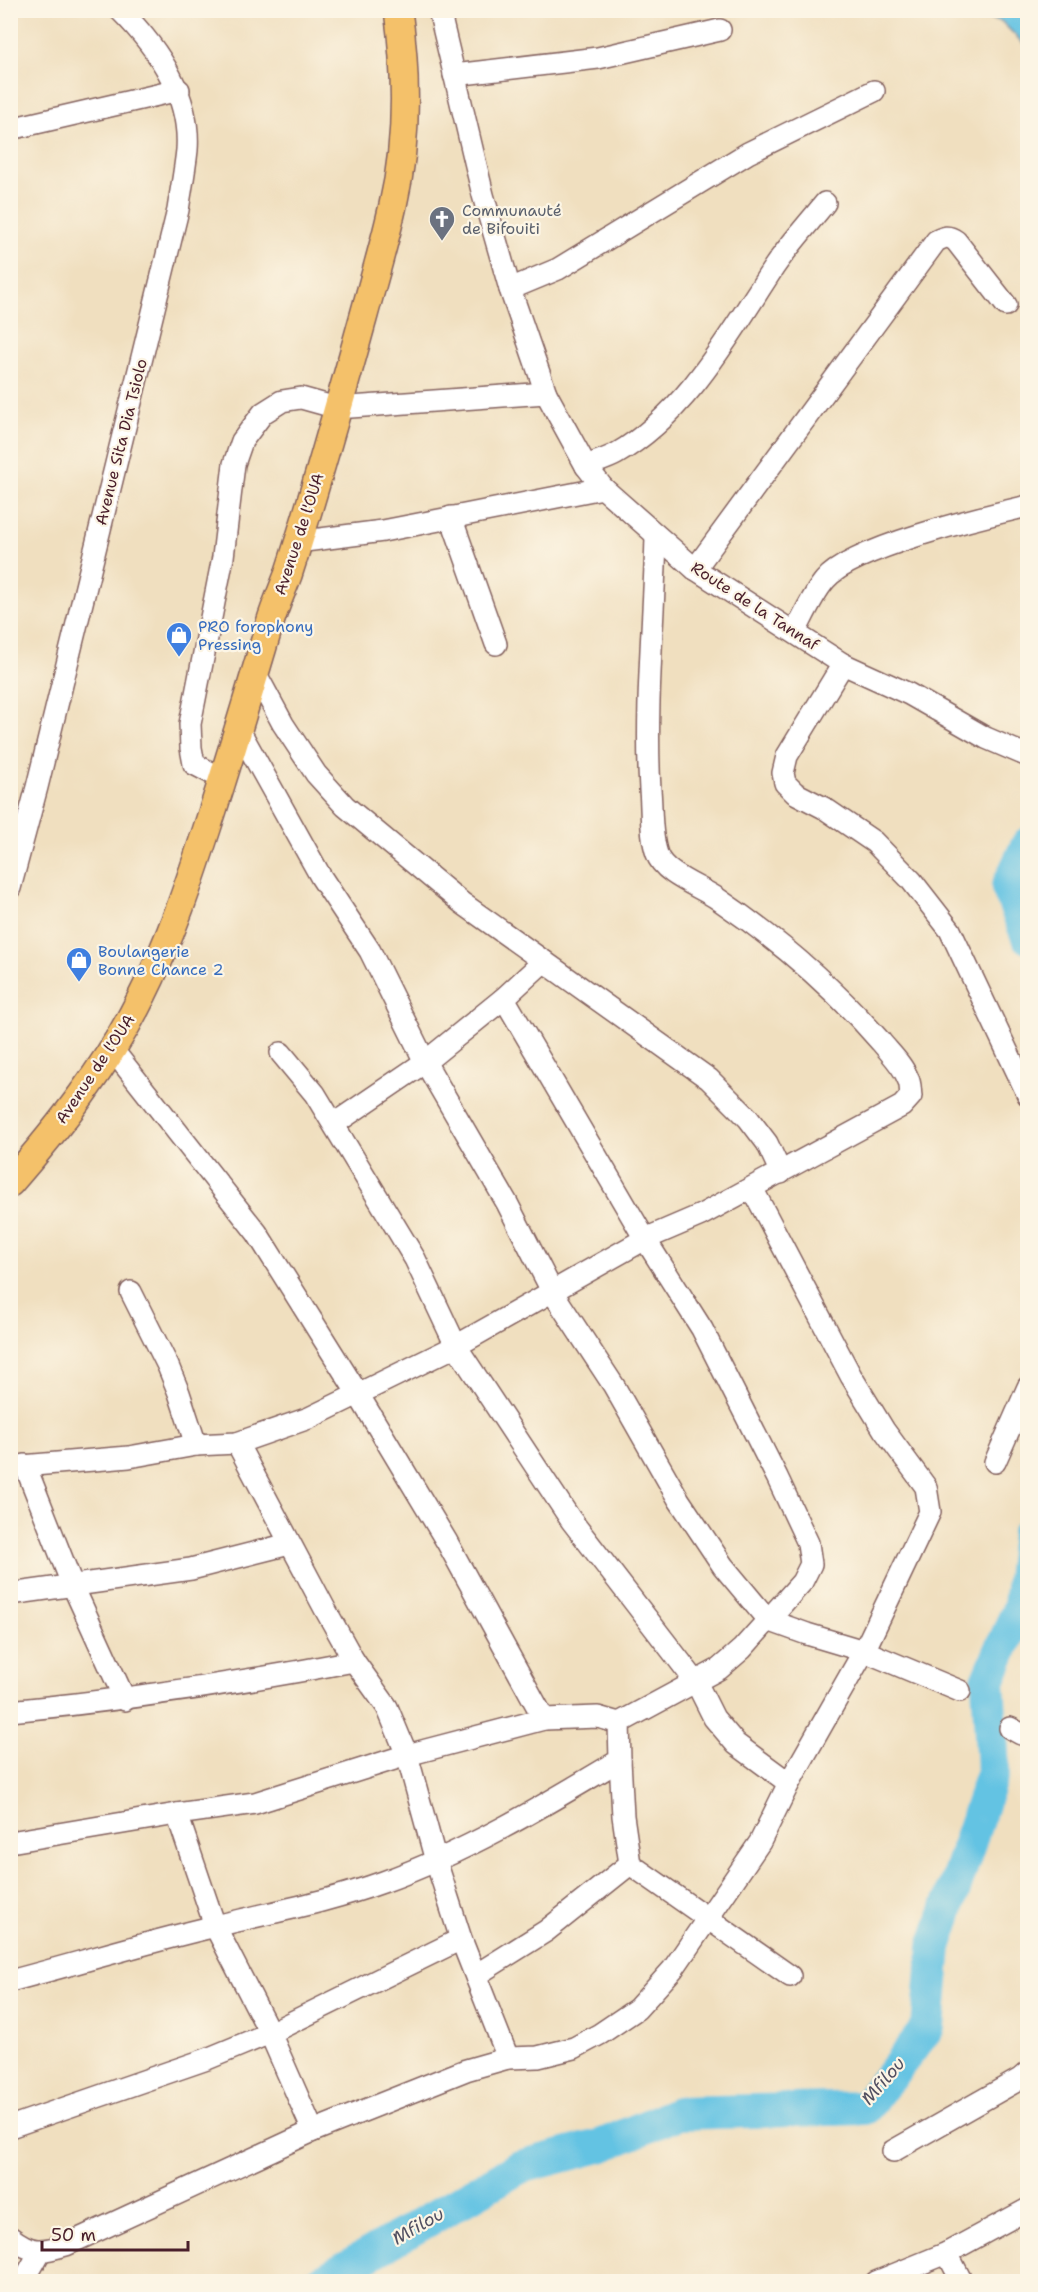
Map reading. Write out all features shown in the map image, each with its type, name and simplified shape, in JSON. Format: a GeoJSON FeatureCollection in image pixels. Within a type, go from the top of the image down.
{"type":"FeatureCollection","features":[{"type":"Feature","properties":{"kind":"main road","name":"Avenue de l'OUA"},"geometry":{"type":"LineString","coordinates":[[10,1183],[37,1153],[112,1048],[140,1000],[177,919],[223,779],[338,408],[394,203],[402,152],[404,54],[398,10]]}},
{"type":"Feature","properties":{"kind":"street","name":"Avenue Sita Dia Tsiolo"},"geometry":{"type":"LineString","coordinates":[[10,888],[37,788],[178,210],[187,147],[178,90],[164,64],[139,29],[120,10]]}},
{"type":"Feature","properties":{"kind":"street","name":"Route de la Tannaf"},"geometry":{"type":"LineString","coordinates":[[439,10],[483,195],[510,289],[546,393],[586,466],[603,488],[695,569],[843,664],[909,694],[986,738],[1028,756]]}},
{"type":"Feature","properties":{"kind":"street"},"geometry":{"type":"LineString","coordinates":[[454,75],[598,58],[720,30]]}},
{"type":"Feature","properties":{"kind":"street"},"geometry":{"type":"LineString","coordinates":[[10,129],[178,90]]}},
{"type":"Feature","properties":{"kind":"street"},"geometry":{"type":"LineString","coordinates":[[510,289],[558,269],[748,153],[874,91]]}},
{"type":"Feature","properties":{"kind":"street"},"geometry":{"type":"LineString","coordinates":[[586,466],[615,455],[656,426],[695,384],[721,349],[775,266],[825,203]]}},
{"type":"Feature","properties":{"kind":"street"},"geometry":{"type":"LineString","coordinates":[[695,569],[936,241],[943,237],[950,237],[956,241],[1006,305]]}},
{"type":"Feature","properties":{"kind":"street"},"geometry":{"type":"LineString","coordinates":[[223,779],[194,764],[190,724],[223,557],[234,464],[242,441],[263,413],[282,400],[301,398],[338,408],[546,393]]}},
{"type":"Feature","properties":{"kind":"street"},"geometry":{"type":"LineString","coordinates":[[297,542],[383,531],[603,488]]}},
{"type":"Feature","properties":{"kind":"street"},"geometry":{"type":"LineString","coordinates":[[795,632],[825,579],[842,566],[900,542],[1028,506]]}},
{"type":"Feature","properties":{"kind":"street"},"geometry":{"type":"LineString","coordinates":[[451,517],[496,644]]}},
{"type":"Feature","properties":{"kind":"street"},"geometry":{"type":"LineString","coordinates":[[125,1700],[18,1466],[129,1456],[196,1445],[237,1443],[309,1418],[456,1346],[645,1239],[701,1215],[781,1173],[902,1107],[911,1096],[909,1080],[895,1059],[863,1022],[807,969],[756,926],[662,864],[657,854],[648,765],[648,703],[656,536]]}},
{"type":"Feature","properties":{"kind":"street"},"geometry":{"type":"LineString","coordinates":[[843,664],[787,756],[783,773],[784,783],[795,793],[824,808],[874,842],[911,880],[931,905],[950,930],[1028,1095]]}},
{"type":"Feature","properties":{"kind":"street"},"geometry":{"type":"LineString","coordinates":[[256,674],[283,724],[316,774],[345,806],[462,903],[709,1079],[748,1118],[767,1143],[781,1173]]}},
{"type":"Feature","properties":{"kind":"street"},"geometry":{"type":"LineString","coordinates":[[238,728],[321,877],[370,951],[425,1062],[507,1203],[553,1293],[614,1386],[680,1500],[723,1566],[768,1620],[864,1651],[960,1691]]}},
{"type":"Feature","properties":{"kind":"street"},"geometry":{"type":"LineString","coordinates":[[334,1124],[425,1062],[504,998],[544,961]]}},
{"type":"Feature","properties":{"kind":"street"},"geometry":{"type":"LineString","coordinates":[[10,1842],[255,1803],[407,1755],[544,1719],[598,1717],[619,1723],[718,1668],[734,1655],[802,1582],[811,1564],[808,1543],[702,1329],[645,1239],[504,998]]}},
{"type":"Feature","properties":{"kind":"street"},"geometry":{"type":"LineString","coordinates":[[112,1048],[257,1233],[453,1551],[544,1719]]}},
{"type":"Feature","properties":{"kind":"street"},"geometry":{"type":"LineString","coordinates":[[281,1053],[315,1094],[334,1124],[415,1259],[456,1346],[571,1520],[696,1682],[714,1718],[736,1744],[789,1783]]}},
{"type":"Feature","properties":{"kind":"street"},"geometry":{"type":"LineString","coordinates":[[10,2237],[22,2246],[40,2252],[76,2240],[313,2131],[466,2070],[508,2058],[538,2057],[574,2048],[637,2009],[674,1969],[760,1842],[789,1783],[864,1651],[930,1512],[926,1487],[884,1430],[851,1376],[752,1188]]}},
{"type":"Feature","properties":{"kind":"street"},"geometry":{"type":"LineString","coordinates":[[131,1292],[168,1366],[196,1445]]}},
{"type":"Feature","properties":{"kind":"street"},"geometry":{"type":"LineString","coordinates":[[995,1462],[1028,1387]]}},
{"type":"Feature","properties":{"kind":"street"},"geometry":{"type":"LineString","coordinates":[[237,1443],[289,1544],[354,1661],[387,1707],[407,1755],[436,1861],[461,1939],[508,2058]]}},
{"type":"Feature","properties":{"kind":"street"},"geometry":{"type":"LineString","coordinates":[[10,1594],[191,1569],[289,1544]]}},
{"type":"Feature","properties":{"kind":"street"},"geometry":{"type":"LineString","coordinates":[[10,1711],[125,1700],[261,1679],[354,1661]]}},
{"type":"Feature","properties":{"kind":"street"},"geometry":{"type":"LineString","coordinates":[[619,1723],[623,1816],[630,1864],[790,1976]]}},
{"type":"Feature","properties":{"kind":"street"},"geometry":{"type":"LineString","coordinates":[[10,1981],[216,1926],[318,1903],[382,1882],[436,1861],[498,1832],[620,1760]]}},
{"type":"Feature","properties":{"kind":"street"},"geometry":{"type":"LineString","coordinates":[[177,1814],[216,1926],[270,2033],[313,2131]]}},
{"type":"Feature","properties":{"kind":"street"},"geometry":{"type":"LineString","coordinates":[[476,1975],[546,1931],[630,1864]]}},
{"type":"Feature","properties":{"kind":"street"},"geometry":{"type":"LineString","coordinates":[[10,2127],[207,2059],[270,2033],[461,1939]]}},
{"type":"Feature","properties":{"kind":"street"},"geometry":{"type":"LineString","coordinates":[[893,2151],[1020,2079],[1028,2072]]}},
{"type":"Feature","properties":{"kind":"street"},"geometry":{"type":"LineString","coordinates":[[876,2282],[947,2253],[1028,2209]]}},
{"type":"Feature","properties":{"kind":"street"},"geometry":{"type":"LineString","coordinates":[[23,2282],[40,2252]]}},
{"type":"Feature","properties":{"kind":"street"},"geometry":{"type":"LineString","coordinates":[[947,2253],[962,2282]]}},
{"type":"Feature","properties":{"kind":"water"},"geometry":{"type":"Polygon","coordinates":[[[963,11],[1027,11],[1027,47],[1001,21],[966,14],[963,11]]]}},
{"type":"Feature","properties":{"kind":"waterway","name":"Mfilou"},"geometry":{"type":"LineString","coordinates":[[1028,844],[1008,887],[1028,937]]}},
{"type":"Feature","properties":{"kind":"waterway","name":"Mfilou"},"geometry":{"type":"LineString","coordinates":[[321,2282],[520,2167],[603,2145],[678,2113],[865,2108],[928,2027],[935,1947],[993,1771],[988,1681],[1020,1606],[1028,1535]]}},
{"type":"Feature","properties":{"kind":"place","name":"Communauté de Bifouiti"},"geometry":{"type":"Point","coordinates":[442,242]}},
{"type":"Feature","properties":{"kind":"place","name":"PRO forophony Pressing"},"geometry":{"type":"Point","coordinates":[179,658]}},
{"type":"Feature","properties":{"kind":"place","name":"Boulangerie Bonne Chance 2"},"geometry":{"type":"Point","coordinates":[79,983]}}]}
